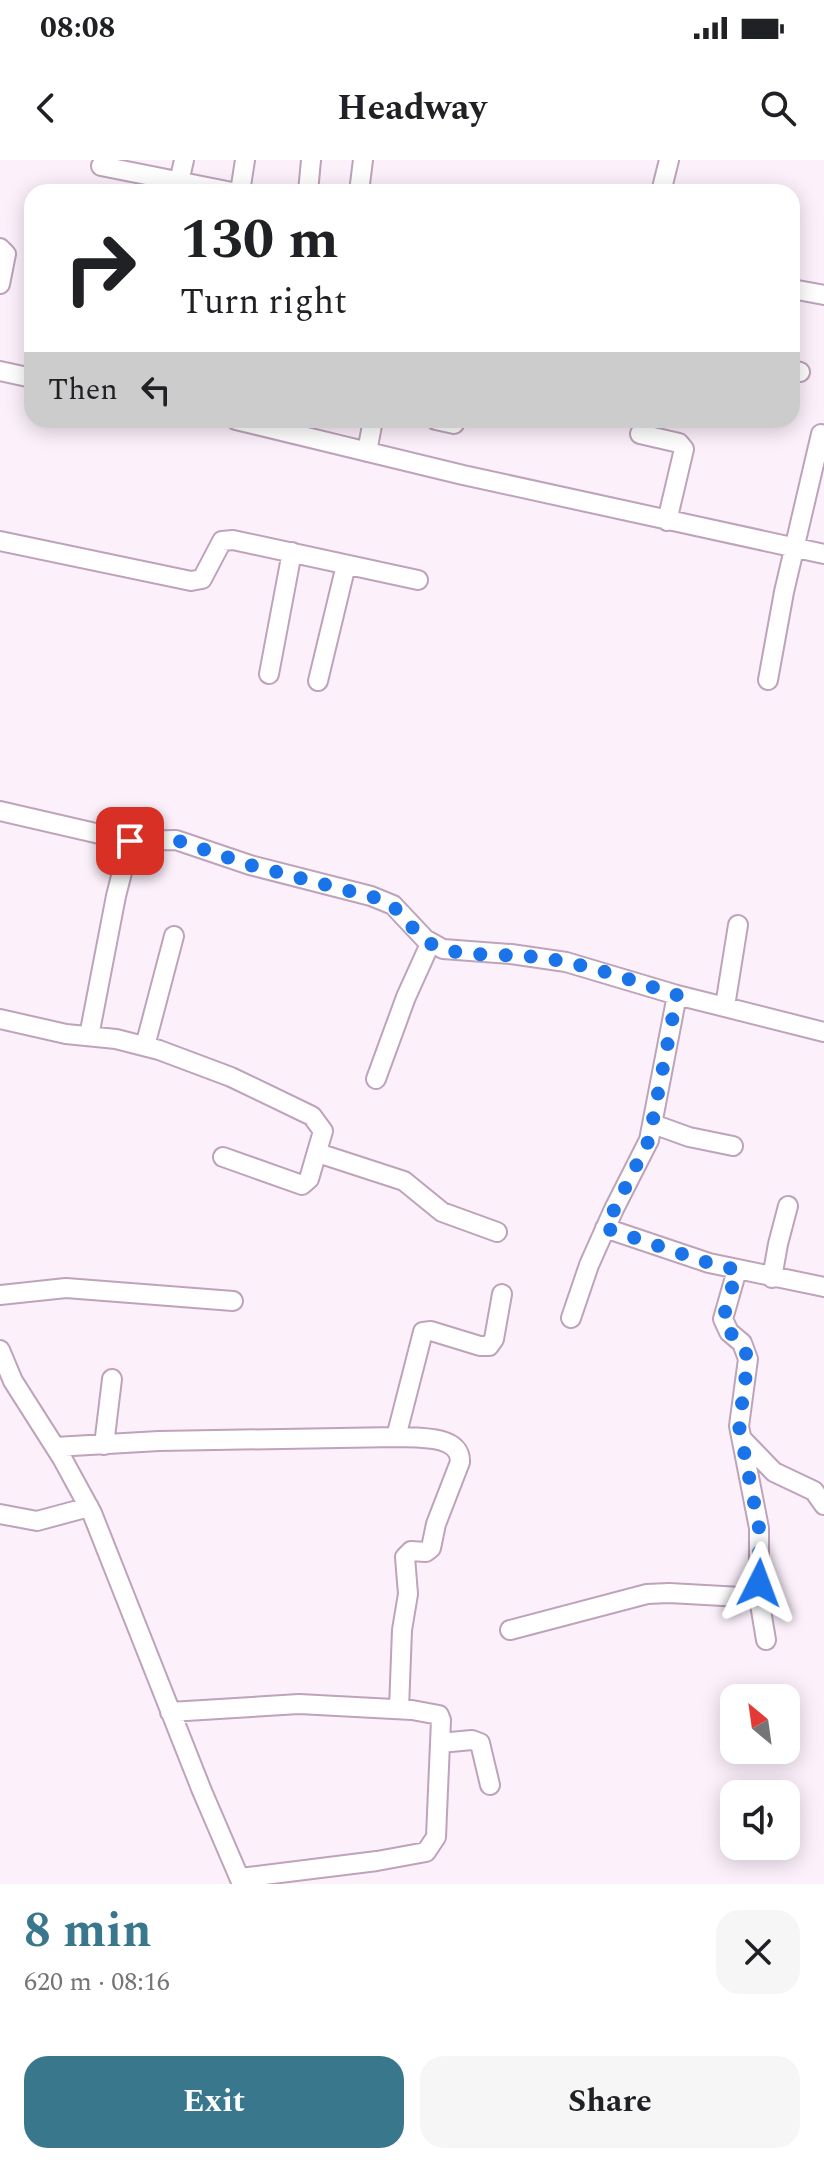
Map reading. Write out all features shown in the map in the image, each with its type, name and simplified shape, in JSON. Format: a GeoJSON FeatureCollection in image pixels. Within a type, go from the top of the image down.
{"type":"FeatureCollection","features":[{"type":"Feature","properties":{"kind":"street"},"geometry":{"type":"LineString","coordinates":[[179,182],[184,160]]}},
{"type":"Feature","properties":{"kind":"street"},"geometry":{"type":"LineString","coordinates":[[241,184],[245,160]]}},
{"type":"Feature","properties":{"kind":"street"},"geometry":{"type":"LineString","coordinates":[[309,184],[311,160]]}},
{"type":"Feature","properties":{"kind":"street"},"geometry":{"type":"LineString","coordinates":[[360,184],[363,160]]}},
{"type":"Feature","properties":{"kind":"street"},"geometry":{"type":"LineString","coordinates":[[663,184],[669,160]]}},
{"type":"Feature","properties":{"kind":"street"},"geometry":{"type":"LineString","coordinates":[[101,166],[190,184]]}},
{"type":"Feature","properties":{"kind":"street"},"geometry":{"type":"LineString","coordinates":[[0,248],[6,254],[0,284]]}},
{"type":"Feature","properties":{"kind":"street"},"geometry":{"type":"LineString","coordinates":[[800,290],[824,295]]}},
{"type":"Feature","properties":{"kind":"street"},"geometry":{"type":"LineString","coordinates":[[0,371],[24,376]]}},
{"type":"Feature","properties":{"kind":"street"},"geometry":{"type":"LineString","coordinates":[[269,428],[667,521],[824,554]]}},
{"type":"Feature","properties":{"kind":"street"},"geometry":{"type":"LineString","coordinates":[[367,452],[372,428]]}},
{"type":"Feature","properties":{"kind":"street"},"geometry":{"type":"LineString","coordinates":[[640,434],[683,445],[667,521]]}},
{"type":"Feature","properties":{"kind":"street"},"geometry":{"type":"LineString","coordinates":[[768,680],[821,434]]}},
{"type":"Feature","properties":{"kind":"street"},"geometry":{"type":"LineString","coordinates":[[0,541],[191,581],[202,579],[222,541],[233,540],[418,580]]}},
{"type":"Feature","properties":{"kind":"street"},"geometry":{"type":"LineString","coordinates":[[269,674],[292,552]]}},
{"type":"Feature","properties":{"kind":"street"},"geometry":{"type":"LineString","coordinates":[[318,681],[346,565]]}},
{"type":"Feature","properties":{"kind":"street"},"geometry":{"type":"LineString","coordinates":[[0,811],[130,841],[176,840],[250,865],[384,900],[393,905],[430,944],[452,951],[511,954],[566,962],[677,995],[824,1032]]}},
{"type":"Feature","properties":{"kind":"street"},"geometry":{"type":"LineString","coordinates":[[89,1036],[130,841]]}},
{"type":"Feature","properties":{"kind":"street"},"geometry":{"type":"LineString","coordinates":[[725,1006],[738,925]]}},
{"type":"Feature","properties":{"kind":"street"},"geometry":{"type":"LineString","coordinates":[[145,1046],[174,936]]}},
{"type":"Feature","properties":{"kind":"street"},"geometry":{"type":"LineString","coordinates":[[376,1079],[396,1021],[430,944]]}},
{"type":"Feature","properties":{"kind":"street"},"geometry":{"type":"LineString","coordinates":[[571,1318],[605,1228],[646,1148],[677,995]]}},
{"type":"Feature","properties":{"kind":"street"},"geometry":{"type":"LineString","coordinates":[[0,1019],[66,1034],[145,1046],[219,1072],[312,1116],[323,1131],[309,1179],[299,1185],[223,1157]]}},
{"type":"Feature","properties":{"kind":"street"},"geometry":{"type":"LineString","coordinates":[[653,1124],[681,1135],[733,1146]]}},
{"type":"Feature","properties":{"kind":"street"},"geometry":{"type":"LineString","coordinates":[[318,1153],[404,1181],[442,1212],[497,1232]]}},
{"type":"Feature","properties":{"kind":"street"},"geometry":{"type":"LineString","coordinates":[[772,1278],[788,1206]]}},
{"type":"Feature","properties":{"kind":"street"},"geometry":{"type":"LineString","coordinates":[[605,1228],[709,1263],[824,1287]]}},
{"type":"Feature","properties":{"kind":"street"},"geometry":{"type":"LineString","coordinates":[[737,1270],[723,1319],[729,1332],[742,1343],[748,1359],[739,1419],[761,1543],[759,1598],[766,1640]]}},
{"type":"Feature","properties":{"kind":"street"},"geometry":{"type":"LineString","coordinates":[[0,1295],[86,1288],[233,1301]]}},
{"type":"Feature","properties":{"kind":"street"},"geometry":{"type":"LineString","coordinates":[[396,1437],[423,1332],[431,1331],[489,1346],[494,1339],[502,1294]]}},
{"type":"Feature","properties":{"kind":"street"},"geometry":{"type":"LineString","coordinates":[[0,1350],[13,1381],[89,1507],[170,1712],[241,1881],[426,1852],[436,1837],[440,1743],[439,1715],[434,1712],[282,1704],[170,1712]]}},
{"type":"Feature","properties":{"kind":"street"},"geometry":{"type":"LineString","coordinates":[[104,1445],[112,1379]]}},
{"type":"Feature","properties":{"kind":"street"},"geometry":{"type":"LineString","coordinates":[[55,1447],[396,1437],[447,1442],[456,1447],[461,1454],[460,1462],[436,1524],[431,1548],[426,1552],[411,1551],[405,1557],[408,1594],[402,1630],[399,1709]]}},
{"type":"Feature","properties":{"kind":"street"},"geometry":{"type":"LineString","coordinates":[[741,1438],[774,1472],[814,1491],[824,1505]]}},
{"type":"Feature","properties":{"kind":"street"},"geometry":{"type":"LineString","coordinates":[[0,1514],[37,1521],[89,1507]]}},
{"type":"Feature","properties":{"kind":"street"},"geometry":{"type":"LineString","coordinates":[[510,1630],[647,1594],[759,1598]]}},
{"type":"Feature","properties":{"kind":"street"},"geometry":{"type":"LineString","coordinates":[[440,1743],[472,1740],[480,1743],[490,1785]]}},
{"type":"Feature","properties":{"kind":"route"},"geometry":{"type":"LineString","coordinates":[[130,841],[176,840],[250,865],[384,900],[393,905],[430,944],[443,949],[566,962],[677,995],[649,1140],[605,1228],[737,1270],[723,1319],[725,1327],[742,1343],[748,1359],[739,1426],[761,1543],[759,1583]]}}]}
